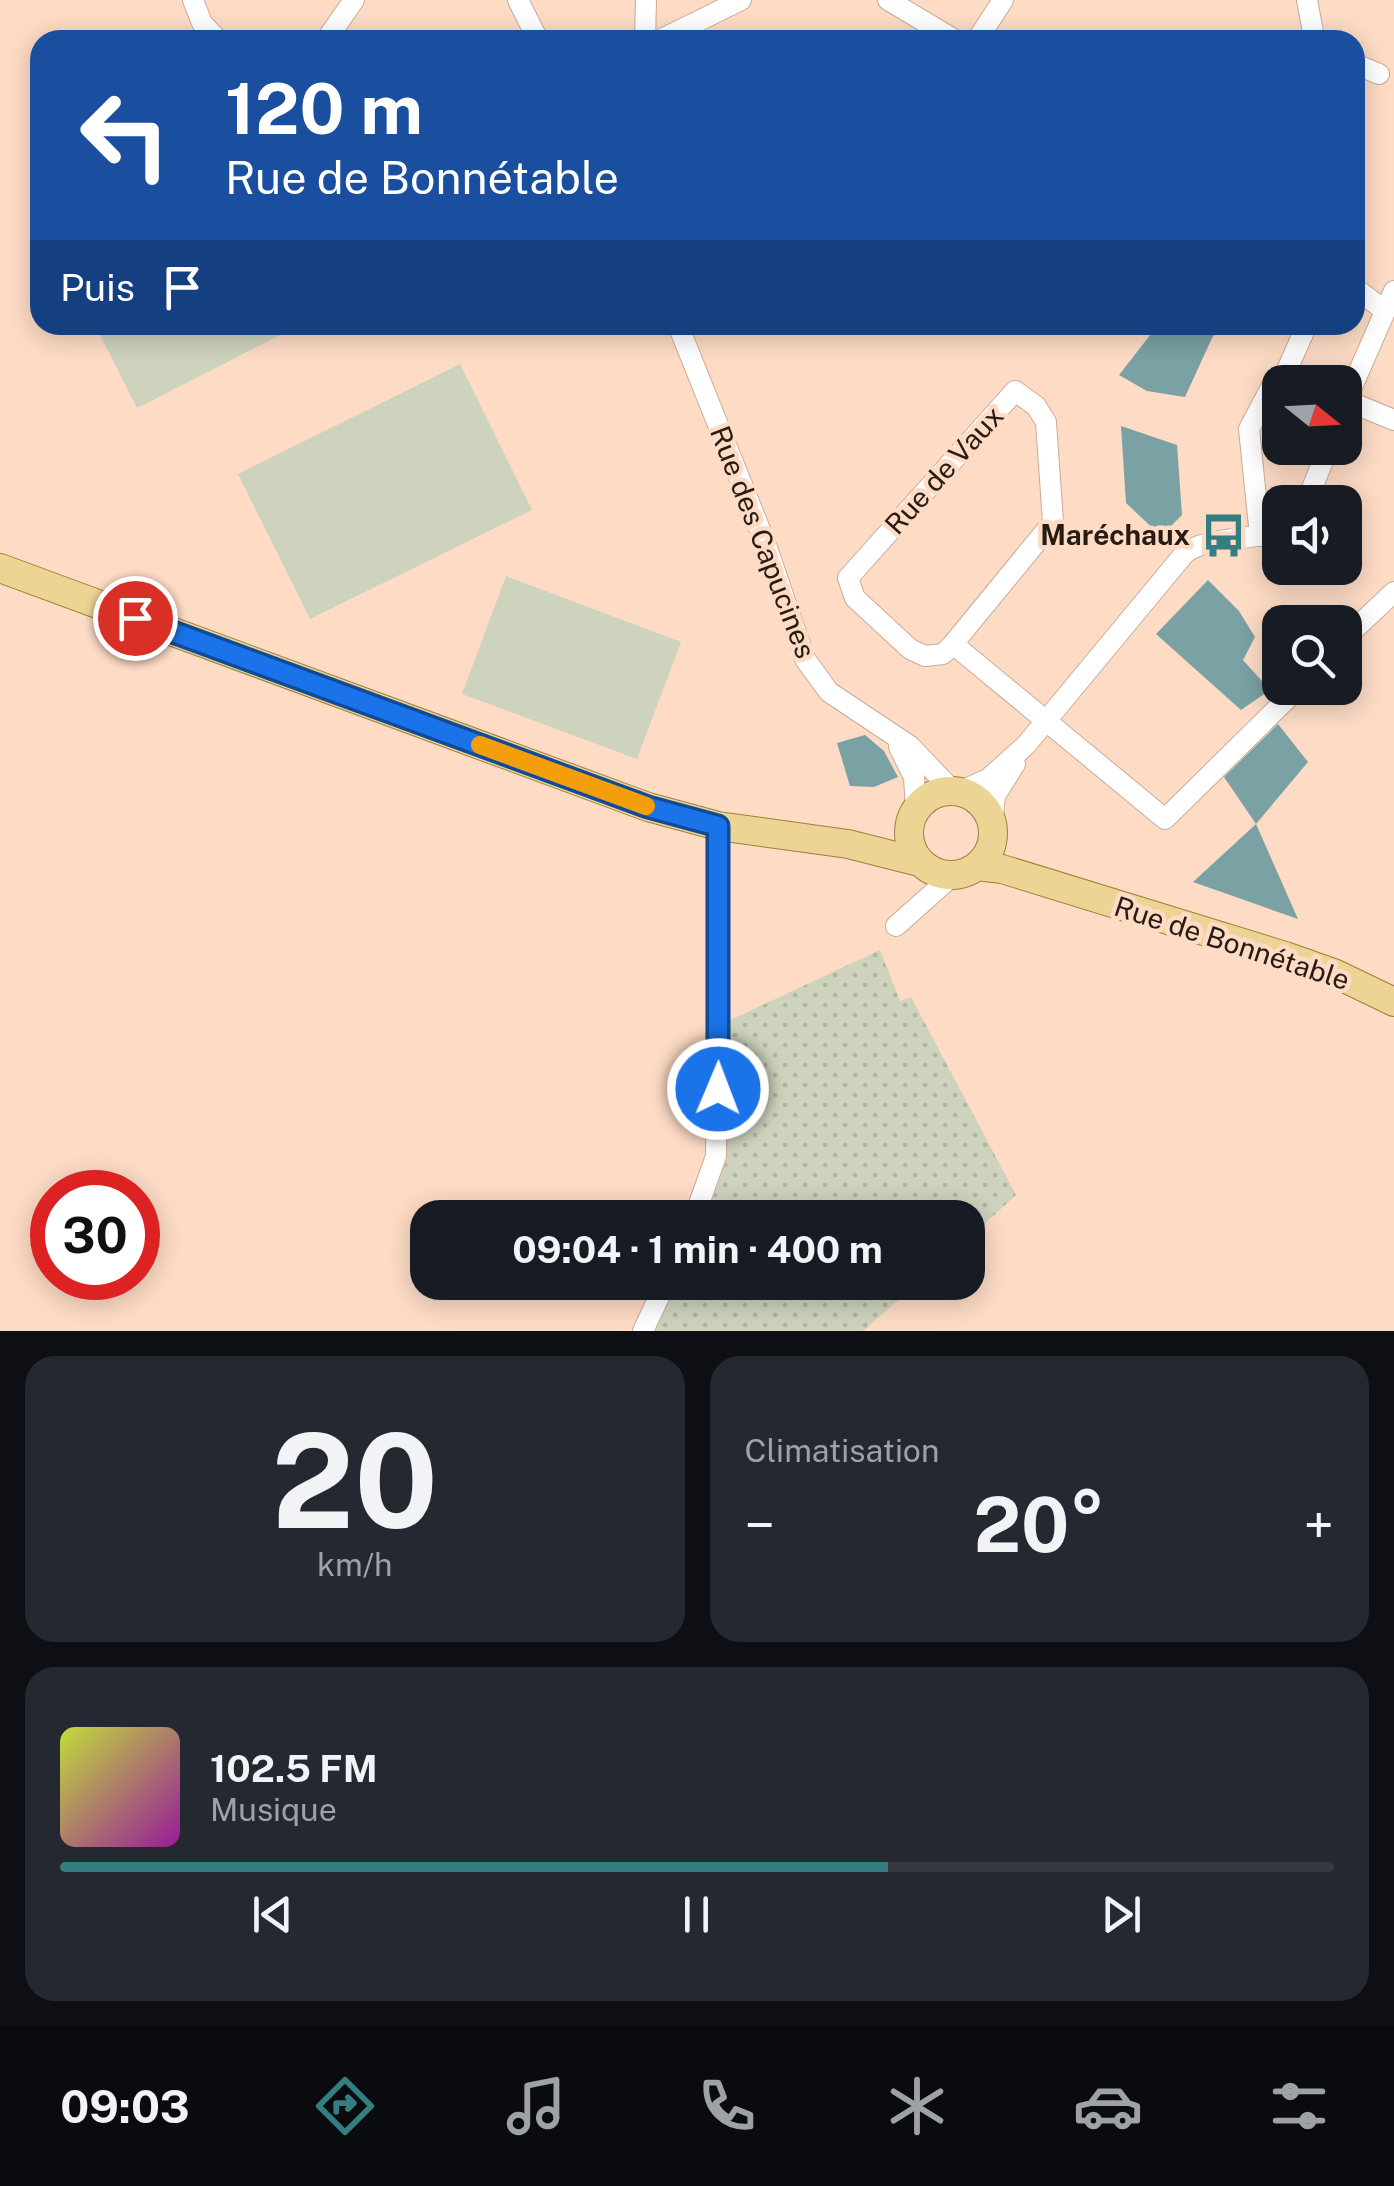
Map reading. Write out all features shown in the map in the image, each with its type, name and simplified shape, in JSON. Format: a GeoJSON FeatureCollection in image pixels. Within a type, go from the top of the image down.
{"type":"FeatureCollection","features":[{"type":"Feature","properties":{"kind":"main road"},"geometry":{"type":"LineString","coordinates":[[0,568],[631,801],[718,826],[848,844],[920,863],[939,874],[965,871],[991,847],[993,830],[981,804],[956,792],[937,793],[913,815],[877,837],[848,844]]}},
{"type":"Feature","properties":{"kind":"main road"},"geometry":{"type":"LineString","coordinates":[[913,815],[909,843],[920,863]]}},
{"type":"Feature","properties":{"kind":"main road","name":"Rue de Bonnétable"},"geometry":{"type":"LineString","coordinates":[[993,830],[1068,889]]}},
{"type":"Feature","properties":{"kind":"main road","name":"Rue de Bonnétable"},"geometry":{"type":"LineString","coordinates":[[965,871],[1002,869],[1068,889],[1336,974],[1394,1002]]}},
{"type":"Feature","properties":{"kind":"street"},"geometry":{"type":"LineString","coordinates":[[193,0],[209,30]]}},
{"type":"Feature","properties":{"kind":"street"},"geometry":{"type":"LineString","coordinates":[[333,30],[354,0]]}},
{"type":"Feature","properties":{"kind":"street"},"geometry":{"type":"LineString","coordinates":[[518,0],[533,30]]}},
{"type":"Feature","properties":{"kind":"street"},"geometry":{"type":"LineString","coordinates":[[645,30],[646,0]]}},
{"type":"Feature","properties":{"kind":"street"},"geometry":{"type":"LineString","coordinates":[[680,30],[741,0]]}},
{"type":"Feature","properties":{"kind":"street"},"geometry":{"type":"LineString","coordinates":[[888,0],[938,30]]}},
{"type":"Feature","properties":{"kind":"street"},"geometry":{"type":"LineString","coordinates":[[981,30],[1003,0]]}},
{"type":"Feature","properties":{"kind":"street"},"geometry":{"type":"LineString","coordinates":[[1307,0],[1314,30]]}},
{"type":"Feature","properties":{"kind":"street"},"geometry":{"type":"LineString","coordinates":[[1365,68],[1379,74]]}},
{"type":"Feature","properties":{"kind":"street"},"geometry":{"type":"LineString","coordinates":[[1361,365],[1389,300],[1365,292]]}},
{"type":"Feature","properties":{"kind":"street","name":"Rue des Capucines"},"geometry":{"type":"LineString","coordinates":[[682,335],[765,542],[805,659],[829,692],[910,746],[940,782],[956,792]]}},
{"type":"Feature","properties":{"kind":"street"},"geometry":{"type":"LineString","coordinates":[[1298,365],[1306,335]]}},
{"type":"Feature","properties":{"kind":"street","name":"Rue de Vaux"},"geometry":{"type":"LineString","coordinates":[[1015,390],[1036,406],[1046,422],[1053,522],[953,644],[942,654],[925,656],[910,648],[856,598],[848,578],[1015,390]]}},
{"type":"Feature","properties":{"kind":"street"},"geometry":{"type":"LineString","coordinates":[[956,792],[988,779],[1026,745],[1185,554],[1195,546],[1260,536],[1249,429],[1262,404]]}},
{"type":"Feature","properties":{"kind":"street"},"geometry":{"type":"LineString","coordinates":[[1362,408],[1394,420]]}},
{"type":"Feature","properties":{"kind":"street"},"geometry":{"type":"LineString","coordinates":[[1362,622],[1394,592]]}},
{"type":"Feature","properties":{"kind":"street"},"geometry":{"type":"LineString","coordinates":[[953,644],[1164,819],[1281,705]]}},
{"type":"Feature","properties":{"kind":"street","name":"Rue des Capucines"},"geometry":{"type":"LineString","coordinates":[[886,730],[914,777],[913,815]]}},
{"type":"Feature","properties":{"kind":"street"},"geometry":{"type":"LineString","coordinates":[[993,830],[995,796],[1026,745]]}},
{"type":"Feature","properties":{"kind":"street"},"geometry":{"type":"LineString","coordinates":[[700,1200],[716,1156],[718,826]]}},
{"type":"Feature","properties":{"kind":"street"},"geometry":{"type":"LineString","coordinates":[[917,906],[923,885],[920,863]]}},
{"type":"Feature","properties":{"kind":"street"},"geometry":{"type":"LineString","coordinates":[[896,926],[965,871]]}},
{"type":"Feature","properties":{"kind":"street"},"geometry":{"type":"LineString","coordinates":[[643,1331],[658,1300]]}},
{"type":"Feature","properties":{"kind":"green space"},"geometry":{"type":"Polygon","coordinates":[[[100,335],[280,335],[137,408],[100,335]]]}},
{"type":"Feature","properties":{"kind":"green space"},"geometry":{"type":"Polygon","coordinates":[[[460,364],[532,510],[310,619],[238,474],[460,364]]]}},
{"type":"Feature","properties":{"kind":"green space"},"geometry":{"type":"Polygon","coordinates":[[[506,576],[681,642],[637,759],[462,694],[506,576]]]}},
{"type":"Feature","properties":{"kind":"green space"},"geometry":{"type":"Polygon","coordinates":[[[880,950],[900,1001],[911,997],[1016,1195],[985,1223],[985,1200],[712,1200],[727,1158],[726,1022],[880,950]]]}},
{"type":"Feature","properties":{"kind":"green space"},"geometry":{"type":"Polygon","coordinates":[[[669,1300],[899,1300],[863,1331],[652,1331],[669,1300]]]}},
{"type":"Feature","properties":{"kind":"water"},"geometry":{"type":"Polygon","coordinates":[[[1150,335],[1214,335],[1185,397],[1147,391],[1119,375],[1150,335]]]}},
{"type":"Feature","properties":{"kind":"water"},"geometry":{"type":"Polygon","coordinates":[[[1121,426],[1177,445],[1182,515],[1161,536],[1126,503],[1121,426]]]}},
{"type":"Feature","properties":{"kind":"water"},"geometry":{"type":"Polygon","coordinates":[[[1208,580],[1239,611],[1255,637],[1243,660],[1262,681],[1262,696],[1241,710],[1156,634],[1208,580]]]}},
{"type":"Feature","properties":{"kind":"water"},"geometry":{"type":"Polygon","coordinates":[[[1278,724],[1308,762],[1256,824],[1224,777],[1278,724]]]}},
{"type":"Feature","properties":{"kind":"water"},"geometry":{"type":"Polygon","coordinates":[[[865,735],[884,751],[898,777],[874,787],[850,786],[837,743],[865,735]]]}},
{"type":"Feature","properties":{"kind":"water"},"geometry":{"type":"Polygon","coordinates":[[[1256,824],[1298,919],[1193,882],[1256,824]]]}},
{"type":"Feature","properties":{"kind":"slow traffic"},"geometry":{"type":"LineString","coordinates":[[480,745],[646,806]]}},
{"type":"Feature","properties":{"kind":"place","name":"Maréchaux"},"geometry":{"type":"Point","coordinates":[1223,535]}},
{"type":"Feature","properties":{"kind":"route"},"geometry":{"type":"LineString","coordinates":[[135,618],[648,807],[718,826],[718,1089]]}}]}
